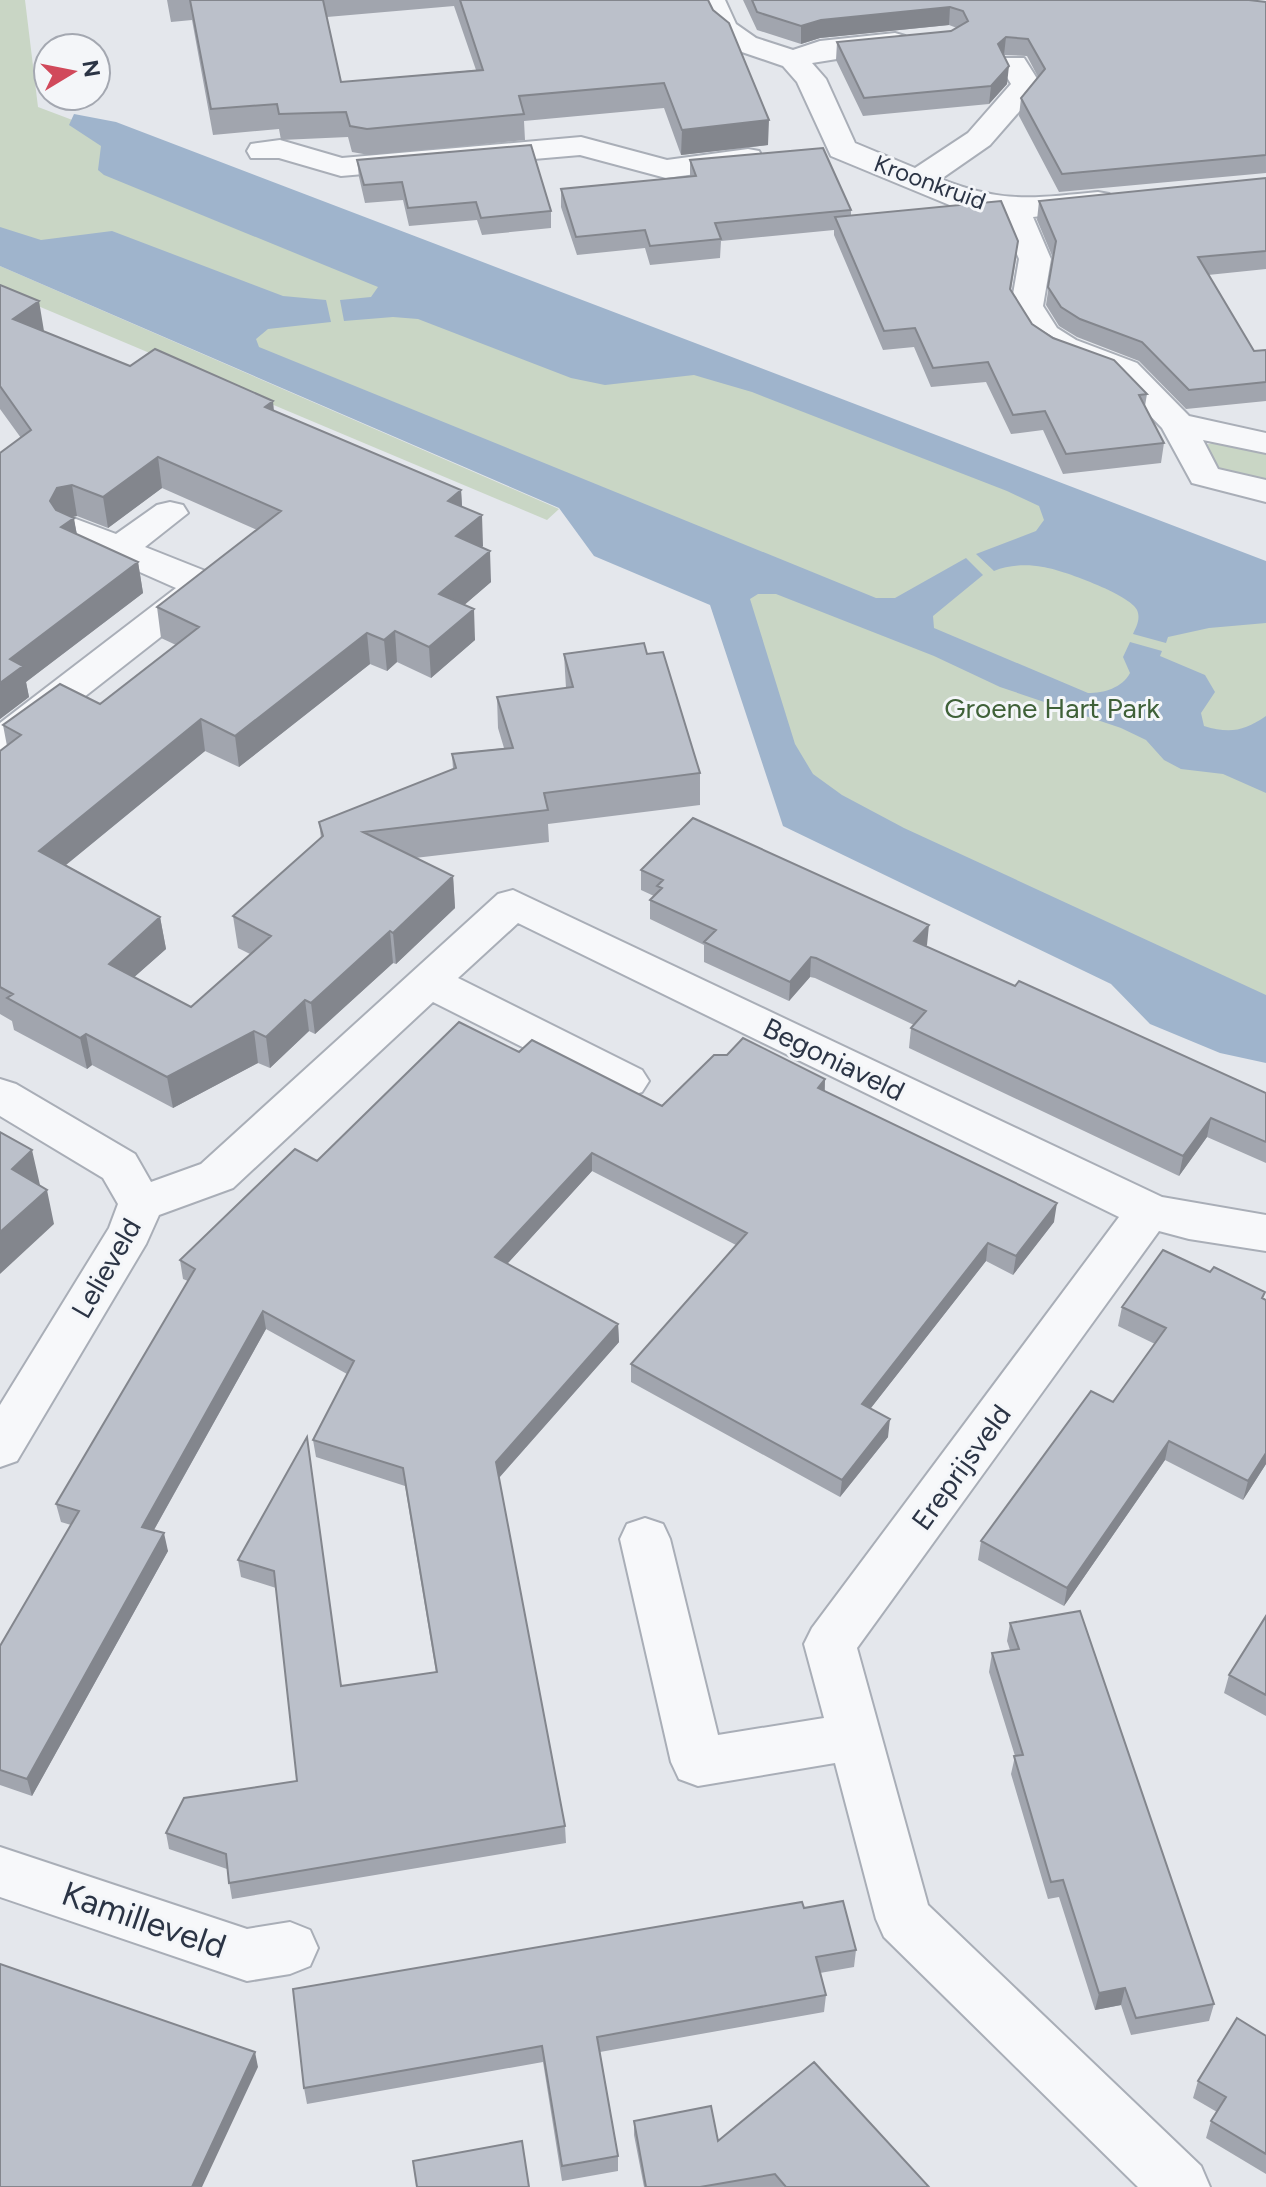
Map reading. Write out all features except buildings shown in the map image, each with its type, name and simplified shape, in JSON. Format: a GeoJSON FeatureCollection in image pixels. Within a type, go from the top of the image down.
{"type":"FeatureCollection","features":[{"type":"Feature","properties":{"kind":"street"},"geometry":{"type":"LineString","coordinates":[[711,0],[724,29],[746,44],[793,60],[820,50],[920,40]]}},
{"type":"Feature","properties":{"kind":"street","name":"Kroonkruid"},"geometry":{"type":"LineString","coordinates":[[793,60],[811,79],[828,150],[963,199],[1014,209],[1124,198]]}},
{"type":"Feature","properties":{"kind":"street"},"geometry":{"type":"LineString","coordinates":[[916,181],[979,139],[1026,85],[1014,64]]}},
{"type":"Feature","properties":{"kind":"street"},"geometry":{"type":"LineString","coordinates":[[262,151],[280,149],[341,167],[581,146],[666,169],[773,155]]}},
{"type":"Feature","properties":{"kind":"street"},"geometry":{"type":"LineString","coordinates":[[1014,209],[1035,259],[1027,306],[1044,334],[1064,347],[1125,370],[1177,424],[1204,476],[1266,491]]}},
{"type":"Feature","properties":{"kind":"street"},"geometry":{"type":"LineString","coordinates":[[1177,424],[1266,443]]}},
{"type":"Feature","properties":{"kind":"street"},"geometry":{"type":"LineString","coordinates":[[119,549],[170,513]]}},
{"type":"Feature","properties":{"kind":"street"},"geometry":{"type":"LineString","coordinates":[[76,530],[202,586]]}},
{"type":"Feature","properties":{"kind":"street"},"geometry":{"type":"LineString","coordinates":[[0,743],[239,558]]}},
{"type":"Feature","properties":{"kind":"street","name":"Begoniaveld"},"geometry":{"type":"LineString","coordinates":[[141,1204],[217,1176],[431,983],[513,904],[1149,1211],[1189,1222],[1266,1233]]}},
{"type":"Feature","properties":{"kind":"street"},"geometry":{"type":"LineString","coordinates":[[431,983],[627,1081]]}},
{"type":"Feature","properties":{"kind":"street","name":"Lelieveld"},"geometry":{"type":"LineString","coordinates":[[0,1095],[119,1166],[141,1204],[130,1232],[6,1423]]}},
{"type":"Feature","properties":{"kind":"street","name":"Ereprijsveld"},"geometry":{"type":"LineString","coordinates":[[1149,1211],[830,1644],[904,1919],[1180,2187]]}},
{"type":"Feature","properties":{"kind":"street"},"geometry":{"type":"LineString","coordinates":[[645,1539],[698,1762],[856,1736]]}},
{"type":"Feature","properties":{"kind":"street","name":"Kamilleveld"},"geometry":{"type":"LineString","coordinates":[[0,1872],[247,1955],[290,1948]]}},
{"type":"Feature","properties":{"kind":"green space","name":"Groene Hart Park"},"geometry":{"type":"Polygon","coordinates":[[[0,0],[25,0],[32,58],[32,112],[51,112],[1266,571],[1266,1028],[797,816],[713,556],[0,253],[0,0]]]}},
{"type":"Feature","properties":{"kind":"green space"},"geometry":{"type":"Polygon","coordinates":[[[0,266],[559,509],[547,520],[0,290],[0,266]]]}},
{"type":"Feature","properties":{"kind":"green space"},"geometry":{"type":"Polygon","coordinates":[[[1221,440],[1266,449],[1266,482],[1212,468],[1202,451],[1206,445],[1221,440]]]}},
{"type":"Feature","properties":{"kind":"water"},"geometry":{"type":"Polygon","coordinates":[[[74,114],[116,122],[1266,561],[1266,623],[1209,628],[1168,637],[1166,643],[1133,634],[1138,620],[1137,610],[1109,590],[1043,567],[1018,566],[994,571],[976,554],[1036,531],[1044,520],[1039,506],[752,392],[694,375],[605,385],[571,378],[418,319],[393,317],[344,321],[340,300],[371,297],[378,287],[104,175],[98,170],[101,146],[69,125],[74,114]]]}},
{"type":"Feature","properties":{"kind":"water"},"geometry":{"type":"Polygon","coordinates":[[[0,227],[41,240],[112,231],[283,296],[326,300],[331,322],[268,329],[256,339],[259,347],[876,598],[895,598],[966,558],[983,575],[933,616],[934,628],[1088,693],[1112,689],[1127,678],[1130,673],[1123,657],[1130,642],[1162,651],[1160,656],[1205,675],[1215,692],[1201,713],[1204,726],[1236,730],[1266,716],[1266,793],[1223,774],[1181,769],[1164,760],[1146,740],[1121,728],[1000,687],[934,656],[776,594],[758,594],[750,599],[795,744],[813,774],[842,795],[904,828],[1266,995],[1266,1063],[1220,1053],[1150,1024],[1111,984],[783,826],[710,605],[594,556],[559,508],[0,266],[0,227]]]}}]}
